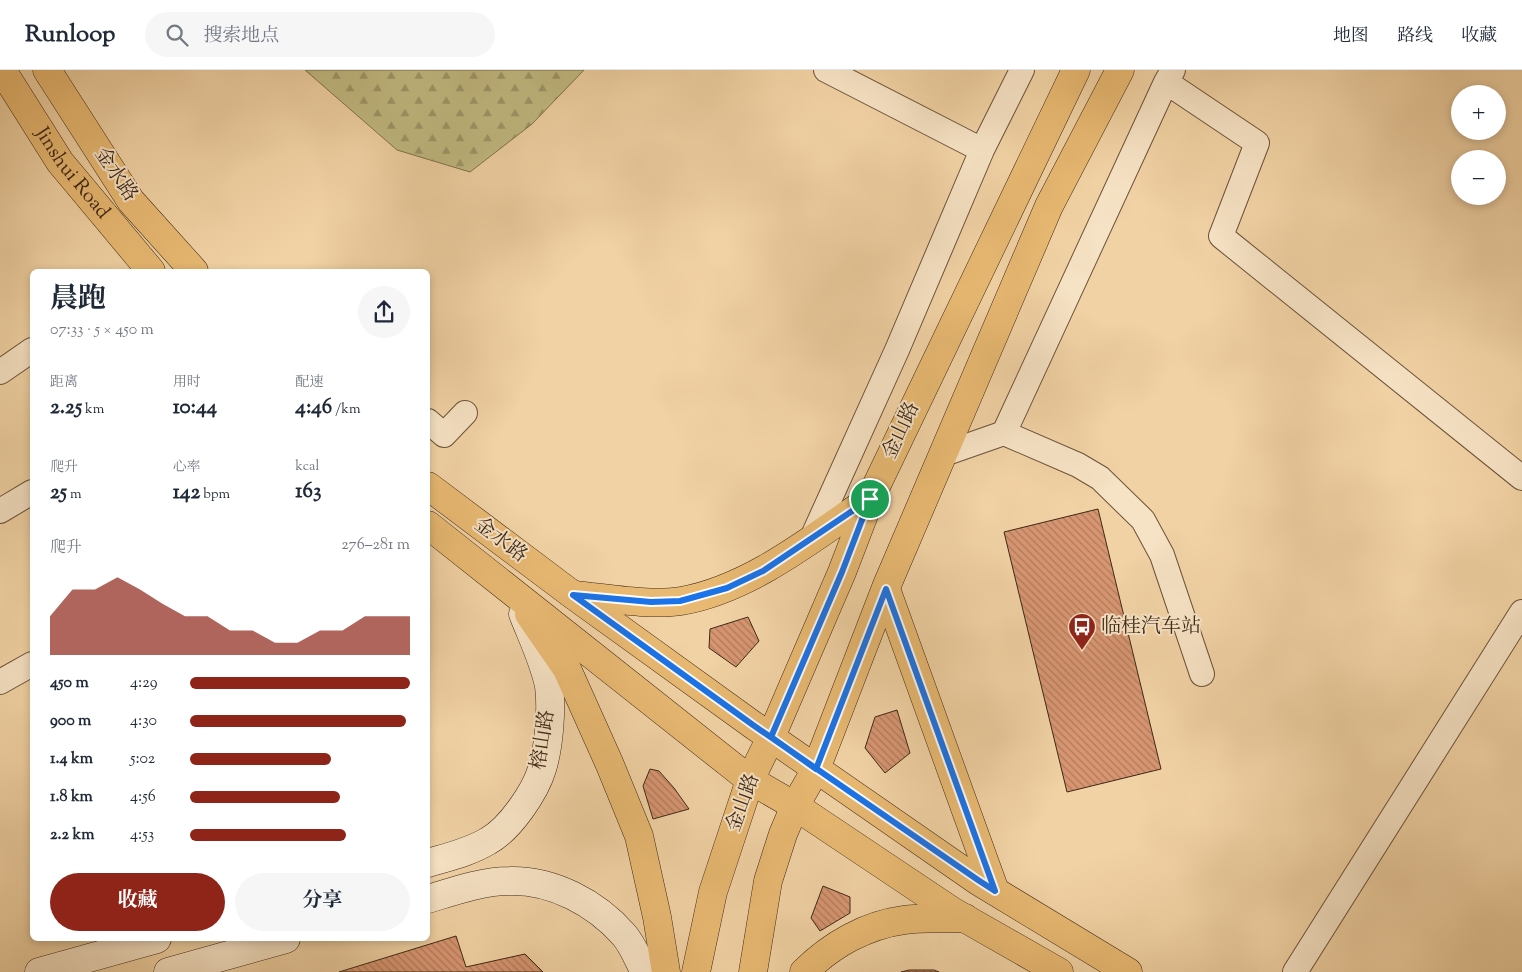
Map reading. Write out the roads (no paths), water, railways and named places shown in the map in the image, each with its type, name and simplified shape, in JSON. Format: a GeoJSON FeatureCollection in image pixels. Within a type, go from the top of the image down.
{"type":"FeatureCollection","features":[{"type":"Feature","properties":{"kind":"main road","name":"Jinshui Road"},"geometry":{"type":"LineString","coordinates":[[2,70],[60,162],[147,269]]}},
{"type":"Feature","properties":{"kind":"main road","name":"金水路"},"geometry":{"type":"LineString","coordinates":[[48,70],[131,202],[192,269]]}},
{"type":"Feature","properties":{"kind":"main road","name":"金山路"},"geometry":{"type":"LineString","coordinates":[[696,972],[713,892],[750,780],[771,737],[842,572],[870,499],[1076,70]]}},
{"type":"Feature","properties":{"kind":"main road"},"geometry":{"type":"LineString","coordinates":[[753,972],[768,881],[783,834],[795,806],[816,769],[886,589],[1049,206],[1120,70]]}},
{"type":"Feature","properties":{"kind":"main road","name":"金水路"},"geometry":{"type":"LineString","coordinates":[[430,488],[573,595],[816,769],[995,891],[1126,971]]}},
{"type":"Feature","properties":{"kind":"main road"},"geometry":{"type":"LineString","coordinates":[[573,595],[651,602],[680,601],[727,588],[763,571],[870,499]]}},
{"type":"Feature","properties":{"kind":"main road"},"geometry":{"type":"LineString","coordinates":[[430,527],[750,780],[795,806],[965,918],[1059,972]]}},
{"type":"Feature","properties":{"kind":"main road"},"geometry":{"type":"LineString","coordinates":[[886,589],[995,891]]}},
{"type":"Feature","properties":{"kind":"main road"},"geometry":{"type":"LineString","coordinates":[[514,592],[567,669],[607,756],[639,836],[657,916],[666,972]]}},
{"type":"Feature","properties":{"kind":"main road","name":"榕山路"},"geometry":{"type":"LineString","coordinates":[[430,862],[462,853],[490,841],[512,821],[532,790],[542,769],[550,713],[548,686],[542,664],[514,592]]}},
{"type":"Feature","properties":{"kind":"main road"},"geometry":{"type":"LineString","coordinates":[[430,898],[477,885],[509,880],[539,883],[558,889],[580,900],[604,916],[625,936],[645,972]]}},
{"type":"Feature","properties":{"kind":"main road"},"geometry":{"type":"LineString","coordinates":[[804,972],[837,944],[870,928],[904,920],[965,918]]}},
{"type":"Feature","properties":{"kind":"main road"},"geometry":{"type":"LineString","coordinates":[[39,972],[150,941]]}},
{"type":"Feature","properties":{"kind":"main road"},"geometry":{"type":"LineString","coordinates":[[168,972],[279,941]]}},
{"type":"Feature","properties":{"kind":"street"},"geometry":{"type":"LineString","coordinates":[[826,70],[982,150]]}},
{"type":"Feature","properties":{"kind":"street"},"geometry":{"type":"LineString","coordinates":[[812,538],[897,350],[982,150],[1022,70]]}},
{"type":"Feature","properties":{"kind":"street"},"geometry":{"type":"LineString","coordinates":[[1004,433],[1169,76],[1257,143],[1221,236],[1522,478]]}},
{"type":"Feature","properties":{"kind":"street"},"geometry":{"type":"LineString","coordinates":[[0,372],[30,351]]}},
{"type":"Feature","properties":{"kind":"street"},"geometry":{"type":"LineString","coordinates":[[436,428],[465,413]]}},
{"type":"Feature","properties":{"kind":"street"},"geometry":{"type":"LineString","coordinates":[[944,454],[1004,433],[1078,465],[1100,478],[1143,520],[1162,555],[1202,674]]}},
{"type":"Feature","properties":{"kind":"street"},"geometry":{"type":"LineString","coordinates":[[0,511],[30,493]]}},
{"type":"Feature","properties":{"kind":"street"},"geometry":{"type":"LineString","coordinates":[[1295,972],[1522,612]]}},
{"type":"Feature","properties":{"kind":"street"},"geometry":{"type":"LineString","coordinates":[[0,682],[30,665]]}},
{"type":"Feature","properties":{"kind":"place","name":"临桂汽车站"},"geometry":{"type":"Point","coordinates":[1082,651]}}]}
